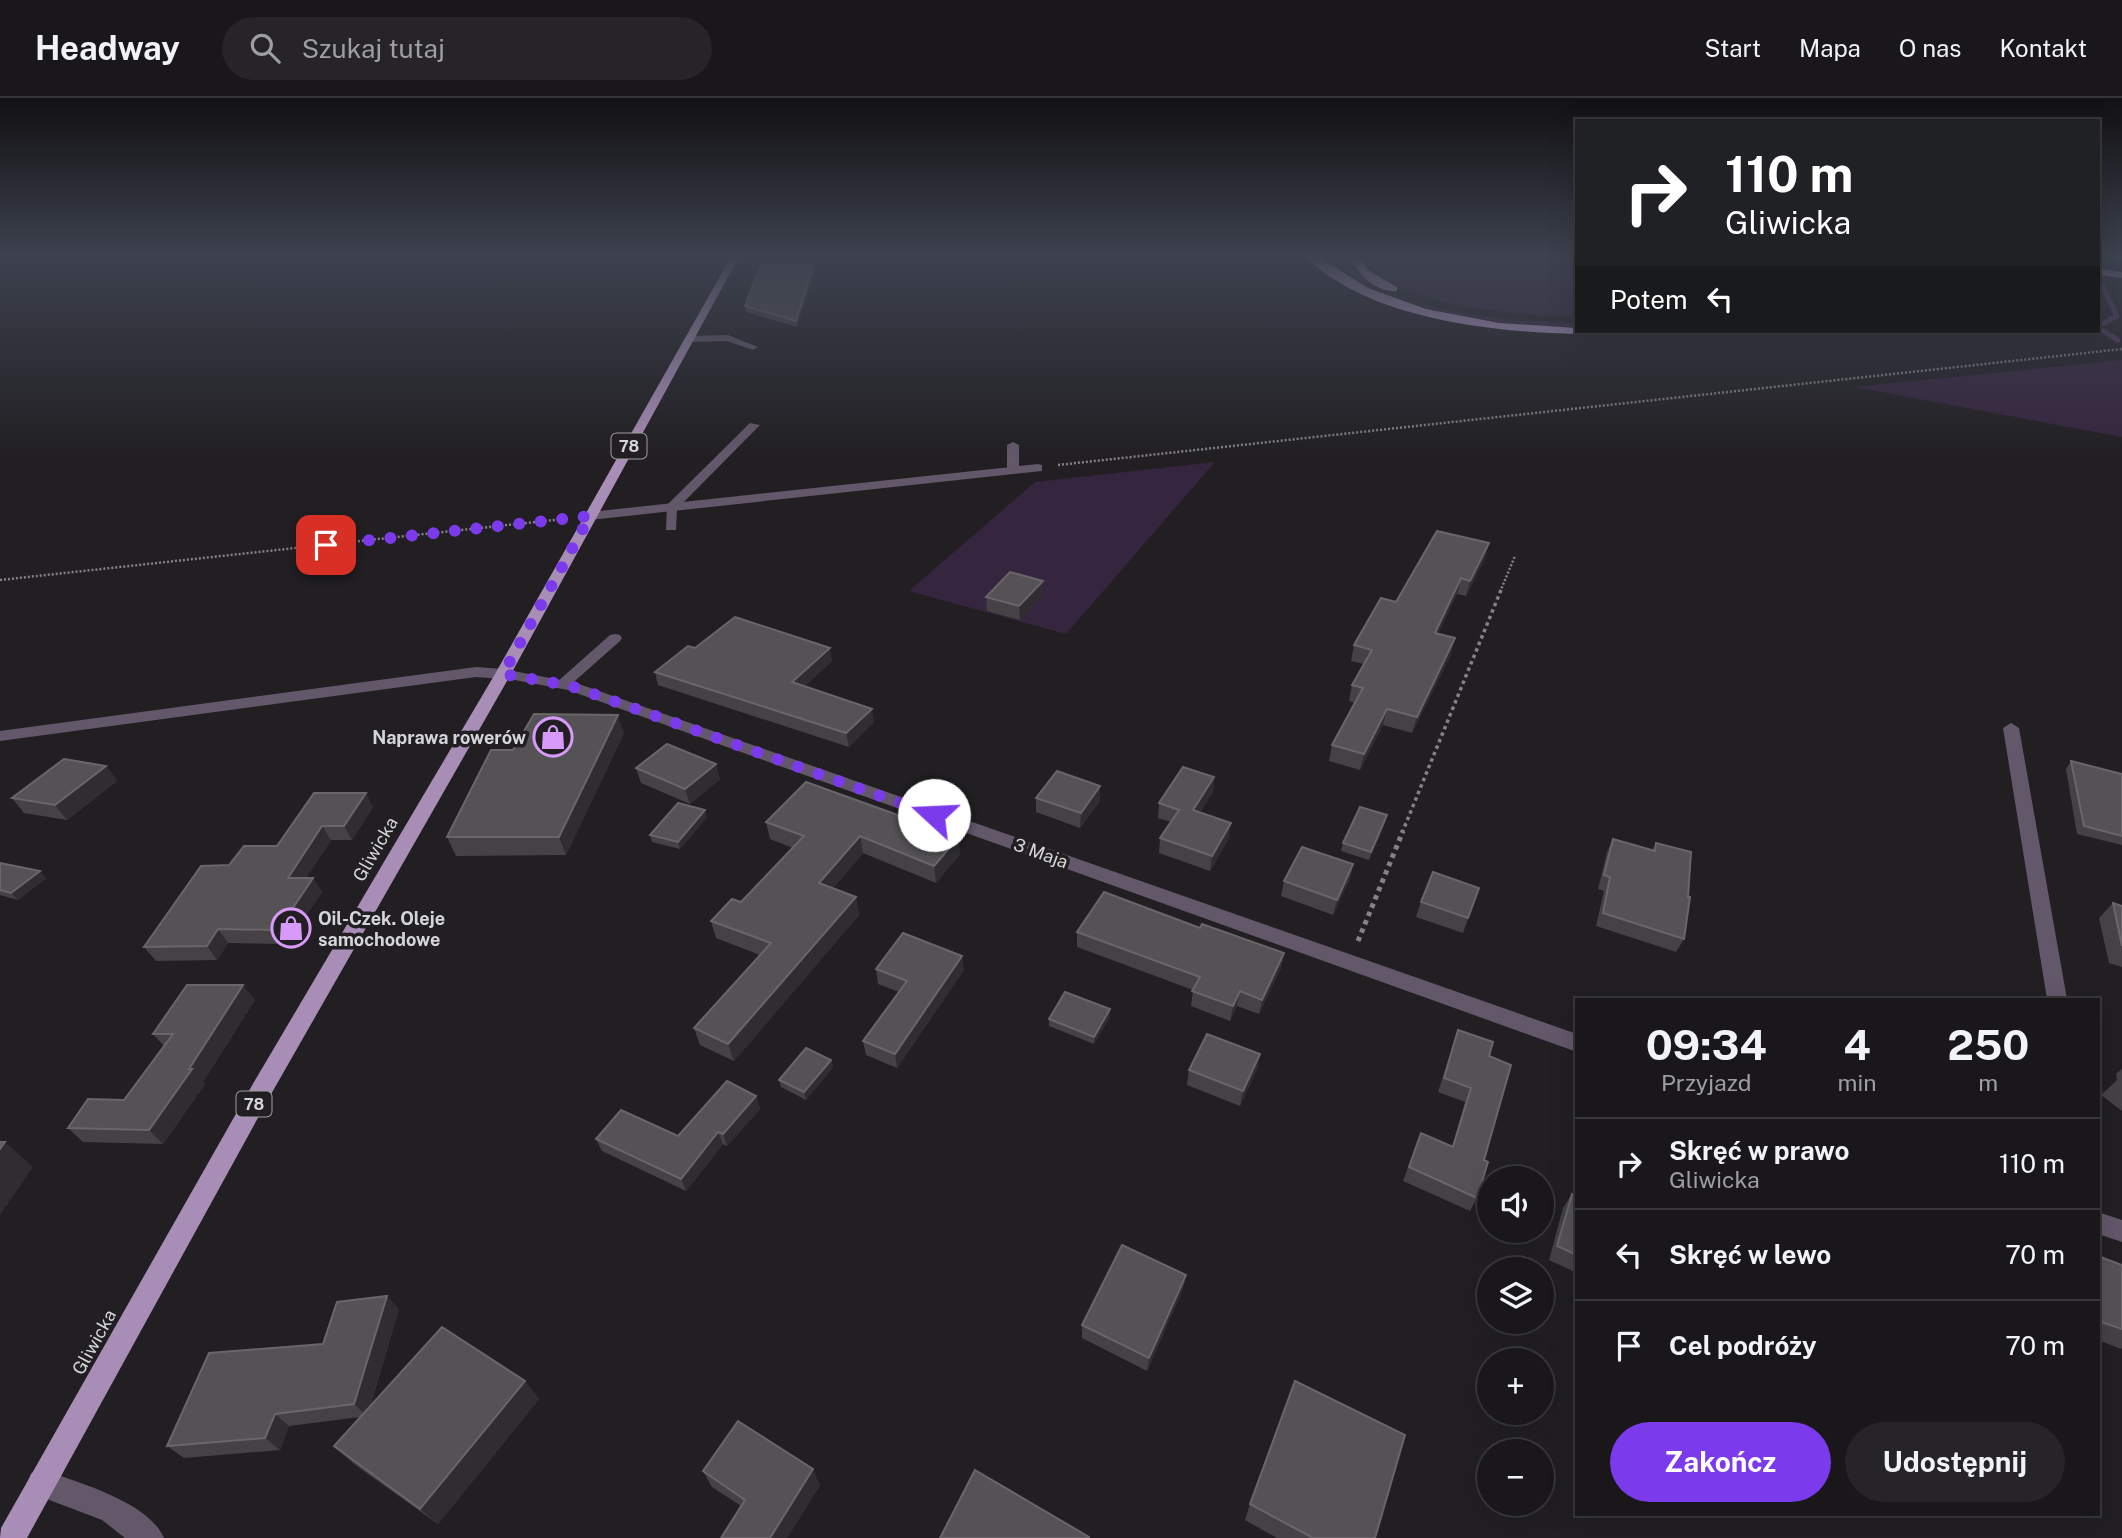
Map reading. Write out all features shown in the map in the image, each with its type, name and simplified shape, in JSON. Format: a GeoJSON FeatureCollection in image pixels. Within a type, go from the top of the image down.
{"type":"FeatureCollection","features":[{"type":"Feature","properties":{"kind":"highway"},"geometry":{"type":"LineString","coordinates":[[1475,322],[1575,331]]}},
{"type":"Feature","properties":{"kind":"main road","name":"Gliwicka"},"geometry":{"type":"LineString","coordinates":[[11,1538],[262,1089],[503,674],[699,322]]}},
{"type":"Feature","properties":{"kind":"street"},"geometry":{"type":"LineString","coordinates":[[690,339],[728,338],[753,347]]}},
{"type":"Feature","properties":{"kind":"street"},"geometry":{"type":"LineString","coordinates":[[671,527],[671,508],[754,425]]}},
{"type":"Feature","properties":{"kind":"street"},"geometry":{"type":"LineString","coordinates":[[1013,445],[1013,470]]}},
{"type":"Feature","properties":{"kind":"street"},"geometry":{"type":"LineString","coordinates":[[590,516],[1038,468]]}},
{"type":"Feature","properties":{"kind":"street"},"geometry":{"type":"LineString","coordinates":[[562,685],[615,638]]}},
{"type":"Feature","properties":{"kind":"street","name":"3 Maja"},"geometry":{"type":"LineString","coordinates":[[0,736],[477,672],[562,685],[1575,1042]]}},
{"type":"Feature","properties":{"kind":"street"},"geometry":{"type":"LineString","coordinates":[[2011,728],[2057,998]]}},
{"type":"Feature","properties":{"kind":"street"},"geometry":{"type":"LineString","coordinates":[[2100,1224],[2122,1231]]}},
{"type":"Feature","properties":{"kind":"street"},"geometry":{"type":"LineString","coordinates":[[41,1483],[111,1509],[149,1538]]}},
{"type":"Feature","properties":{"kind":"path"},"geometry":{"type":"LineString","coordinates":[[1038,468],[2122,349]]}},
{"type":"Feature","properties":{"kind":"path"},"geometry":{"type":"LineString","coordinates":[[0,580],[590,516]]}},
{"type":"Feature","properties":{"kind":"path"},"geometry":{"type":"LineString","coordinates":[[1349,962],[1515,556]]}},
{"type":"Feature","properties":{"kind":"shaded area"},"geometry":{"type":"Polygon","coordinates":[[[1499,322],[1575,323],[1575,327],[1541,326],[1499,322]]]}},
{"type":"Feature","properties":{"kind":"shaded area"},"geometry":{"type":"Polygon","coordinates":[[[2122,360],[2122,437],[1855,387],[2122,360]]]}},
{"type":"Feature","properties":{"kind":"shaded area"},"geometry":{"type":"Polygon","coordinates":[[[1215,462],[1066,634],[909,591],[1035,482],[1215,462]]]}},
{"type":"Feature","properties":{"kind":"building"},"geometry":{"type":"Polygon","coordinates":[[[1437,531],[1489,543],[1470,581],[1461,578],[1435,633],[1455,638],[1417,717],[1387,709],[1364,754],[1332,745],[1363,688],[1352,685],[1372,650],[1354,645],[1381,598],[1396,602],[1437,531]]]}},
{"type":"Feature","properties":{"kind":"building"},"geometry":{"type":"Polygon","coordinates":[[[1010,572],[1043,581],[1019,606],[986,597],[1010,572]]]}},
{"type":"Feature","properties":{"kind":"building"},"geometry":{"type":"Polygon","coordinates":[[[735,617],[830,648],[792,682],[872,709],[846,733],[655,672],[688,646],[695,648],[735,617]]]}},
{"type":"Feature","properties":{"kind":"building"},"geometry":{"type":"Polygon","coordinates":[[[534,714],[618,715],[559,837],[447,837],[491,750],[513,750],[534,714]]]}},
{"type":"Feature","properties":{"kind":"building"},"geometry":{"type":"Polygon","coordinates":[[[667,744],[716,764],[685,789],[636,768],[667,744]]]}},
{"type":"Feature","properties":{"kind":"building"},"geometry":{"type":"Polygon","coordinates":[[[64,759],[106,766],[55,805],[12,798],[64,759]]]}},
{"type":"Feature","properties":{"kind":"building"},"geometry":{"type":"Polygon","coordinates":[[[2071,761],[2122,774],[2122,836],[2084,826],[2071,761]]]}},
{"type":"Feature","properties":{"kind":"building"},"geometry":{"type":"Polygon","coordinates":[[[1183,767],[1214,777],[1193,810],[1231,823],[1212,856],[1160,838],[1179,810],[1159,803],[1183,767]]]}},
{"type":"Feature","properties":{"kind":"building"},"geometry":{"type":"Polygon","coordinates":[[[1057,771],[1100,786],[1081,813],[1036,798],[1057,771]]]}},
{"type":"Feature","properties":{"kind":"building"},"geometry":{"type":"Polygon","coordinates":[[[806,782],[959,837],[934,866],[860,836],[819,883],[856,897],[728,1044],[694,1028],[771,943],[711,921],[732,899],[741,902],[804,836],[766,822],[806,782]]]}},
{"type":"Feature","properties":{"kind":"building"},"geometry":{"type":"Polygon","coordinates":[[[314,793],[366,793],[344,826],[322,826],[288,878],[313,878],[278,930],[218,929],[207,946],[144,947],[201,866],[229,865],[244,846],[277,846],[314,793]]]}},
{"type":"Feature","properties":{"kind":"building"},"geometry":{"type":"Polygon","coordinates":[[[678,803],[705,810],[678,842],[650,835],[678,803]]]}},
{"type":"Feature","properties":{"kind":"building"},"geometry":{"type":"Polygon","coordinates":[[[1360,807],[1387,815],[1371,852],[1343,843],[1360,807]]]}},
{"type":"Feature","properties":{"kind":"building"},"geometry":{"type":"Polygon","coordinates":[[[1613,839],[1655,851],[1656,843],[1691,852],[1690,897],[1684,939],[1603,913],[1610,877],[1604,875],[1613,839]]]}},
{"type":"Feature","properties":{"kind":"building"},"geometry":{"type":"Polygon","coordinates":[[[1302,847],[1353,864],[1337,900],[1284,881],[1302,847]]]}},
{"type":"Feature","properties":{"kind":"building"},"geometry":{"type":"Polygon","coordinates":[[[0,863],[40,871],[11,893],[0,890],[0,863]]]}},
{"type":"Feature","properties":{"kind":"building"},"geometry":{"type":"Polygon","coordinates":[[[1433,872],[1479,888],[1468,918],[1421,902],[1433,872]]]}},
{"type":"Feature","properties":{"kind":"building"},"geometry":{"type":"Polygon","coordinates":[[[1104,892],[1200,928],[1202,924],[1284,953],[1262,1000],[1240,991],[1233,1006],[1192,991],[1200,977],[1077,932],[1104,892]]]}},
{"type":"Feature","properties":{"kind":"building"},"geometry":{"type":"Polygon","coordinates":[[[2113,903],[2122,906],[2122,946],[2113,903]]]}},
{"type":"Feature","properties":{"kind":"building"},"geometry":{"type":"Polygon","coordinates":[[[903,933],[962,956],[895,1054],[863,1041],[907,981],[876,969],[903,933]]]}},
{"type":"Feature","properties":{"kind":"building"},"geometry":{"type":"Polygon","coordinates":[[[187,985],[243,985],[189,1069],[192,1069],[149,1130],[68,1128],[88,1099],[124,1100],[173,1034],[153,1034],[187,985]]]}},
{"type":"Feature","properties":{"kind":"building"},"geometry":{"type":"Polygon","coordinates":[[[1065,992],[1110,1009],[1094,1037],[1049,1019],[1065,992]]]}},
{"type":"Feature","properties":{"kind":"building"},"geometry":{"type":"Polygon","coordinates":[[[1458,1030],[1493,1042],[1489,1056],[1511,1065],[1484,1160],[1488,1162],[1487,1166],[1477,1166],[1477,1198],[1409,1167],[1421,1133],[1453,1147],[1471,1088],[1444,1078],[1458,1030]]]}},
{"type":"Feature","properties":{"kind":"building"},"geometry":{"type":"Polygon","coordinates":[[[1207,1034],[1260,1054],[1243,1091],[1189,1070],[1207,1034]]]}},
{"type":"Feature","properties":{"kind":"building"},"geometry":{"type":"Polygon","coordinates":[[[806,1048],[831,1060],[804,1092],[779,1080],[806,1048]]]}},
{"type":"Feature","properties":{"kind":"building"},"geometry":{"type":"Polygon","coordinates":[[[727,1081],[756,1096],[723,1134],[718,1132],[681,1179],[596,1139],[621,1110],[678,1136],[727,1081]]]}},
{"type":"Feature","properties":{"kind":"building"},"geometry":{"type":"Polygon","coordinates":[[[1572,1194],[1575,1196],[1575,1254],[1557,1246],[1572,1194]]]}},
{"type":"Feature","properties":{"kind":"building"},"geometry":{"type":"Polygon","coordinates":[[[1122,1245],[1186,1275],[1149,1358],[1082,1325],[1122,1245]]]}},
{"type":"Feature","properties":{"kind":"building"},"geometry":{"type":"Polygon","coordinates":[[[2100,1257],[2122,1265],[2122,1329],[2100,1322],[2100,1257]]]}},
{"type":"Feature","properties":{"kind":"building"},"geometry":{"type":"Polygon","coordinates":[[[387,1296],[354,1404],[275,1414],[265,1438],[167,1446],[209,1353],[323,1344],[337,1302],[387,1296]]]}},
{"type":"Feature","properties":{"kind":"building"},"geometry":{"type":"Polygon","coordinates":[[[442,1327],[525,1381],[420,1509],[334,1446],[442,1327]]]}},
{"type":"Feature","properties":{"kind":"building"},"geometry":{"type":"Polygon","coordinates":[[[1295,1381],[1405,1435],[1375,1538],[1313,1538],[1250,1504],[1295,1381]]]}},
{"type":"Feature","properties":{"kind":"building"},"geometry":{"type":"Polygon","coordinates":[[[738,1421],[813,1469],[770,1538],[721,1538],[745,1500],[703,1471],[738,1421]]]}},
{"type":"Feature","properties":{"kind":"building"},"geometry":{"type":"Polygon","coordinates":[[[975,1470],[1089,1537],[1089,1538],[940,1538],[975,1470]]]}},
{"type":"Feature","properties":{"kind":"waterway"},"geometry":{"type":"LineString","coordinates":[[2100,325],[2105,322]]}},
{"type":"Feature","properties":{"kind":"waterway"},"geometry":{"type":"LineString","coordinates":[[2100,329],[2118,340]]}},
{"type":"Feature","properties":{"kind":"place","name":"Naprawa rowerów"},"geometry":{"type":"Point","coordinates":[553,737]}},
{"type":"Feature","properties":{"kind":"place","name":"Oil-Czek. Oleje samochodowe"},"geometry":{"type":"Point","coordinates":[291,928]}},
{"type":"Feature","properties":{"kind":"route"},"geometry":{"type":"LineString","coordinates":[[326,545],[590,516],[503,674],[571,686],[934,815]]}}]}
